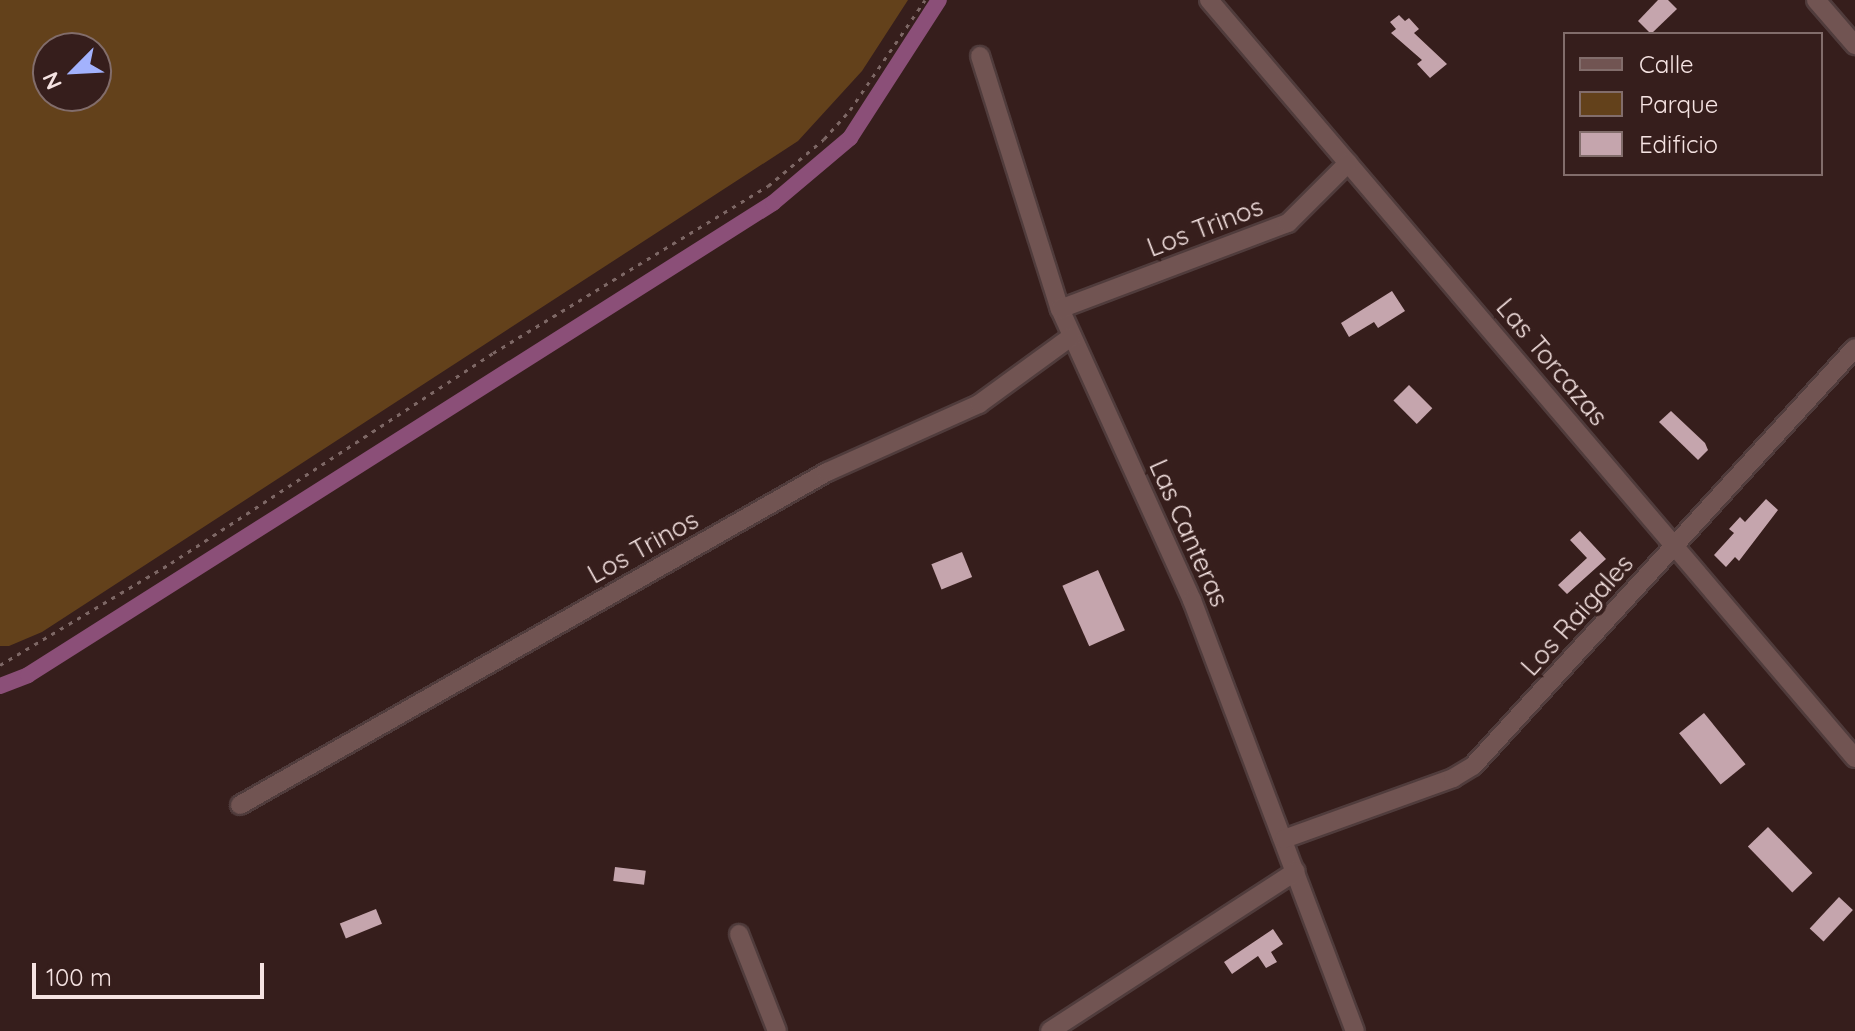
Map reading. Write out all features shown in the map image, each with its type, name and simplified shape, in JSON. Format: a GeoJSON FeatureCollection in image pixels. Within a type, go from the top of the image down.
{"type":"FeatureCollection","features":[{"type":"Feature","properties":{"kind":"street","name":"Las Torcazas"},"geometry":{"type":"LineString","coordinates":[[1209,0],[1855,758]]}},
{"type":"Feature","properties":{"kind":"street"},"geometry":{"type":"LineString","coordinates":[[1816,0],[1855,45]]}},
{"type":"Feature","properties":{"kind":"street","name":"Las Canteras"},"geometry":{"type":"LineString","coordinates":[[980,56],[1060,309],[1188,589],[1355,1031]]}},
{"type":"Feature","properties":{"kind":"street","name":"Los Trinos"},"geometry":{"type":"LineString","coordinates":[[1060,309],[1288,223],[1348,163]]}},
{"type":"Feature","properties":{"kind":"street","name":"Los Trinos"},"geometry":{"type":"LineString","coordinates":[[240,805],[827,472],[979,404],[1071,337]]}},
{"type":"Feature","properties":{"kind":"street","name":"Los Raigales"},"geometry":{"type":"LineString","coordinates":[[1284,839],[1453,778],[1473,766],[1855,348]]}},
{"type":"Feature","properties":{"kind":"street"},"geometry":{"type":"LineString","coordinates":[[1050,1031],[1296,871]]}},
{"type":"Feature","properties":{"kind":"street"},"geometry":{"type":"LineString","coordinates":[[739,934],[777,1031]]}},
{"type":"Feature","properties":{"kind":"path"},"geometry":{"type":"LineString","coordinates":[[0,665],[171,563],[493,353],[768,186],[824,139],[850,110],[925,0]]}},
{"type":"Feature","properties":{"kind":"green space"},"geometry":{"type":"Polygon","coordinates":[[[0,0],[908,0],[862,71],[798,141],[42,632],[9,646],[0,646],[0,0]]]}},
{"type":"Feature","properties":{"kind":"building"},"geometry":{"type":"Polygon","coordinates":[[[1658,0],[1668,0],[1677,9],[1653,32],[1649,32],[1638,21],[1658,0]]]}},
{"type":"Feature","properties":{"kind":"building"},"geometry":{"type":"Polygon","coordinates":[[[1399,15],[1405,21],[1409,18],[1419,29],[1414,33],[1447,64],[1430,78],[1417,64],[1422,60],[1391,33],[1396,29],[1390,22],[1399,15]]]}},
{"type":"Feature","properties":{"kind":"building"},"geometry":{"type":"Polygon","coordinates":[[[1392,291],[1405,311],[1378,328],[1374,322],[1349,337],[1341,323],[1392,291]]]}},
{"type":"Feature","properties":{"kind":"building"},"geometry":{"type":"Polygon","coordinates":[[[1409,385],[1432,408],[1417,424],[1393,401],[1409,385]]]}},
{"type":"Feature","properties":{"kind":"building"},"geometry":{"type":"Polygon","coordinates":[[[1671,411],[1705,443],[1708,450],[1698,460],[1659,422],[1671,411]]]}},
{"type":"Feature","properties":{"kind":"building"},"geometry":{"type":"Polygon","coordinates":[[[1766,499],[1778,510],[1739,561],[1735,557],[1726,567],[1714,555],[1734,533],[1729,529],[1740,517],[1745,522],[1766,499]]]}},
{"type":"Feature","properties":{"kind":"building"},"geometry":{"type":"Polygon","coordinates":[[[1580,531],[1606,559],[1567,594],[1558,585],[1587,558],[1570,540],[1580,531]]]}},
{"type":"Feature","properties":{"kind":"building"},"geometry":{"type":"Polygon","coordinates":[[[962,552],[972,577],[942,589],[931,564],[962,552]]]}},
{"type":"Feature","properties":{"kind":"building"},"geometry":{"type":"Polygon","coordinates":[[[1098,570],[1125,630],[1089,646],[1062,586],[1098,570]]]}},
{"type":"Feature","properties":{"kind":"building"},"geometry":{"type":"Polygon","coordinates":[[[1704,713],[1746,764],[1721,784],[1679,733],[1704,713]]]}},
{"type":"Feature","properties":{"kind":"building"},"geometry":{"type":"Polygon","coordinates":[[[1768,827],[1812,873],[1792,892],[1748,846],[1768,827]]]}},
{"type":"Feature","properties":{"kind":"building"},"geometry":{"type":"Polygon","coordinates":[[[615,867],[646,871],[644,885],[613,881],[615,867]]]}},
{"type":"Feature","properties":{"kind":"building"},"geometry":{"type":"Polygon","coordinates":[[[1839,897],[1853,910],[1824,941],[1810,928],[1839,897]]]}},
{"type":"Feature","properties":{"kind":"building"},"geometry":{"type":"Polygon","coordinates":[[[376,909],[382,924],[346,938],[340,924],[376,909]]]}},
{"type":"Feature","properties":{"kind":"building"},"geometry":{"type":"Polygon","coordinates":[[[1273,929],[1283,944],[1271,952],[1277,962],[1266,968],[1258,956],[1232,974],[1224,962],[1273,929]]]}},
{"type":"Feature","properties":{"kind":"waterway"},"geometry":{"type":"LineString","coordinates":[[0,686],[28,675],[773,203],[850,138],[939,0]]}}]}
